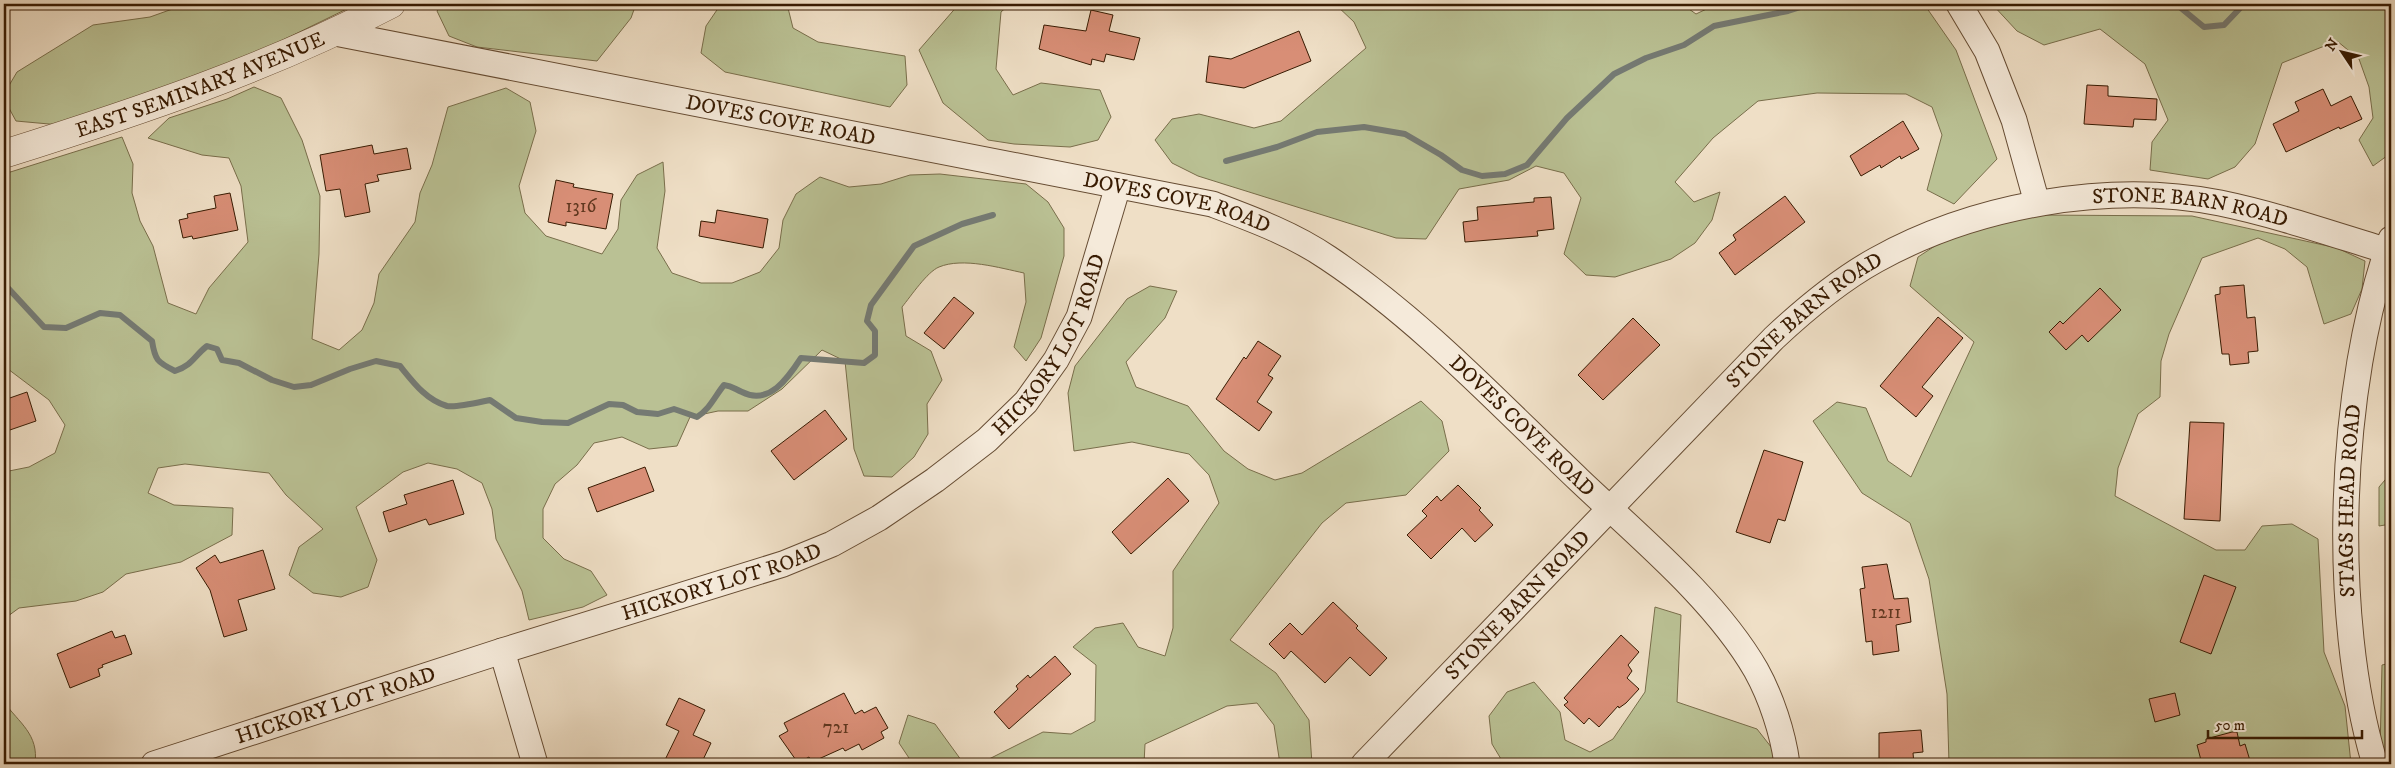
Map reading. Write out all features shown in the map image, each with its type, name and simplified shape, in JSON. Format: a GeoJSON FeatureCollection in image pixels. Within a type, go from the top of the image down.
{"type":"FeatureCollection","features":[{"type":"Feature","properties":{"kind":"street","name":"EAST SEMINARY AVENUE"},"geometry":{"type":"LineString","coordinates":[[4,154],[125,116],[240,75],[335,33],[391,4]]}},
{"type":"Feature","properties":{"kind":"street"},"geometry":{"type":"LineString","coordinates":[[1959,4],[1987,51],[2011,111],[2037,203]]}},
{"type":"Feature","properties":{"kind":"street","name":"DOVES COVE ROAD"},"geometry":{"type":"LineString","coordinates":[[335,33],[1212,204],[1270,226],[1327,257],[1387,301],[1434,342],[1690,586],[1729,632],[1756,671],[1775,716],[1787,764]]}},
{"type":"Feature","properties":{"kind":"street","name":"HICKORY LOT ROAD"},"geometry":{"type":"LineString","coordinates":[[154,764],[502,651],[783,564],[832,544],[879,518],[938,478],[987,440],[1026,402],[1056,360],[1079,317],[1118,186]]}},
{"type":"Feature","properties":{"kind":"street","name":"STONE BARN ROAD"},"geometry":{"type":"LineString","coordinates":[[1364,764],[1774,338],[1839,284],[1876,260],[1938,232],[1981,217],[2037,203],[2115,197],[2186,198],[2255,211],[2390,248]]}},
{"type":"Feature","properties":{"kind":"street","name":"STAGS HEAD ROAD"},"geometry":{"type":"LineString","coordinates":[[2375,764],[2359,693],[2353,653],[2346,521],[2351,430],[2357,382],[2372,308],[2390,248]]}},
{"type":"Feature","properties":{"kind":"street"},"geometry":{"type":"LineString","coordinates":[[502,651],[535,764]]}},
{"type":"Feature","properties":{"kind":"green space"},"geometry":{"type":"Polygon","coordinates":[[[180,4],[357,4],[207,77],[71,126],[16,121],[4,99],[4,94],[17,72],[93,25],[150,17],[178,7],[180,4]]]}},
{"type":"Feature","properties":{"kind":"green space"},"geometry":{"type":"Polygon","coordinates":[[[442,4],[636,4],[631,18],[597,61],[477,47],[449,36],[437,11],[442,4]]]}},
{"type":"Feature","properties":{"kind":"green space"},"geometry":{"type":"Polygon","coordinates":[[[721,4],[787,4],[793,28],[818,42],[905,56],[907,85],[890,107],[725,72],[701,53],[706,26],[721,4]]]}},
{"type":"Feature","properties":{"kind":"green space"},"geometry":{"type":"Polygon","coordinates":[[[959,4],[1010,4],[1001,12],[996,69],[1013,95],[1041,83],[1100,90],[1111,117],[1098,140],[1070,147],[1014,144],[988,140],[943,103],[919,50],[959,4]]]}},
{"type":"Feature","properties":{"kind":"green space"},"geometry":{"type":"Polygon","coordinates":[[[1335,4],[1682,4],[1696,14],[1717,4],[1924,4],[1956,50],[1997,159],[1954,204],[1927,190],[1942,135],[1932,107],[1906,94],[1817,93],[1758,101],[1713,138],[1675,182],[1694,202],[1720,192],[1712,220],[1695,243],[1671,259],[1615,277],[1586,275],[1564,254],[1581,198],[1564,173],[1536,166],[1509,180],[1459,189],[1426,239],[1396,238],[1198,176],[1172,163],[1155,140],[1172,119],[1199,114],[1254,128],[1281,121],[1366,48],[1354,22],[1335,4]]]}},
{"type":"Feature","properties":{"kind":"green space"},"geometry":{"type":"Polygon","coordinates":[[[1992,4],[2391,4],[2391,153],[2373,166],[2359,140],[2373,118],[2369,87],[2359,59],[2337,41],[2282,63],[2255,144],[2235,167],[2208,179],[2150,170],[2152,142],[2168,120],[2145,64],[2100,29],[2044,45],[2017,31],[1992,4]]]}},
{"type":"Feature","properties":{"kind":"green space"},"geometry":{"type":"Polygon","coordinates":[[[254,87],[281,98],[302,140],[320,196],[319,254],[312,339],[339,350],[362,330],[374,303],[379,274],[415,222],[420,193],[432,165],[448,107],[506,88],[530,102],[536,131],[519,186],[525,213],[546,236],[602,254],[618,229],[621,200],[637,175],[663,162],[665,191],[657,248],[672,273],[701,283],[732,283],[760,272],[779,248],[783,220],[796,194],[820,177],[849,187],[881,184],[910,175],[940,174],[1026,184],[1048,202],[1064,228],[1064,256],[1041,338],[1026,361],[1014,347],[1026,302],[1024,273],[981,264],[949,264],[934,270],[914,291],[902,307],[906,336],[931,351],[942,380],[927,404],[928,434],[914,457],[892,477],[864,476],[854,449],[845,361],[822,350],[782,389],[748,411],[718,411],[690,417],[677,446],[649,449],[622,437],[594,443],[577,465],[555,484],[543,509],[543,538],[564,559],[591,571],[607,595],[583,607],[529,620],[522,591],[496,539],[492,509],[482,483],[457,469],[428,463],[403,472],[356,507],[377,560],[368,587],[341,597],[313,593],[289,575],[299,547],[323,529],[286,495],[269,473],[185,464],[158,468],[148,493],[174,505],[233,508],[232,535],[181,562],[126,574],[103,592],[76,601],[19,608],[4,619],[4,472],[29,467],[55,453],[65,425],[49,400],[4,366],[4,174],[122,137],[133,164],[132,193],[140,221],[153,246],[168,303],[196,314],[209,288],[248,242],[241,186],[229,158],[202,155],[148,138],[169,118],[227,99],[254,87]]]}},
{"type":"Feature","properties":{"kind":"green space"},"geometry":{"type":"Polygon","coordinates":[[[2036,215],[2192,216],[2337,248],[2365,261],[2362,289],[2351,314],[2324,324],[2307,267],[2285,249],[2258,238],[2202,258],[2169,334],[2161,361],[2160,397],[2138,414],[2118,468],[2115,496],[2216,550],[2245,550],[2262,526],[2292,524],[2318,539],[2324,652],[2345,706],[2351,764],[1949,764],[1947,694],[1929,579],[1910,523],[1862,493],[1813,421],[1837,402],[1866,408],[1888,461],[1911,477],[1974,342],[1910,286],[1918,257],[1967,225],[2036,215]]]}},
{"type":"Feature","properties":{"kind":"green space"},"geometry":{"type":"Polygon","coordinates":[[[1150,286],[1177,291],[1165,318],[1126,362],[1136,387],[1188,406],[1224,451],[1248,469],[1275,480],[1302,473],[1421,401],[1442,421],[1449,451],[1406,495],[1346,503],[1322,523],[1230,640],[1276,673],[1309,720],[1312,764],[1280,764],[1274,725],[1257,703],[1227,706],[1145,744],[1144,764],[979,764],[1043,732],[1071,734],[1095,721],[1096,665],[1073,647],[1095,628],[1123,623],[1138,647],[1165,656],[1173,628],[1173,571],[1219,503],[1209,475],[1189,454],[1132,442],[1074,451],[1068,393],[1075,366],[1127,299],[1150,286]]]}},
{"type":"Feature","properties":{"kind":"green space"},"geometry":{"type":"Polygon","coordinates":[[[2391,473],[2391,524],[2379,526],[2379,487],[2391,473]]]}},
{"type":"Feature","properties":{"kind":"green space"},"geometry":{"type":"Polygon","coordinates":[[[1655,607],[1681,615],[1677,702],[1757,729],[1775,752],[1777,764],[1702,764],[1691,762],[1686,764],[1504,764],[1492,744],[1489,716],[1507,692],[1534,682],[1560,712],[1565,740],[1590,752],[1613,739],[1645,692],[1655,607]]]}},
{"type":"Feature","properties":{"kind":"green space"},"geometry":{"type":"Polygon","coordinates":[[[2391,663],[2391,764],[2384,764],[2380,752],[2382,665],[2391,663]]]}},
{"type":"Feature","properties":{"kind":"green space"},"geometry":{"type":"Polygon","coordinates":[[[4,702],[31,737],[34,745],[35,764],[4,764],[4,702]]]}},
{"type":"Feature","properties":{"kind":"green space"},"geometry":{"type":"Polygon","coordinates":[[[908,715],[935,724],[964,764],[913,764],[899,743],[908,715]]]}},
{"type":"Feature","properties":{"kind":"building"},"geometry":{"type":"Polygon","coordinates":[[[1091,10],[1113,15],[1109,31],[1140,38],[1134,60],[1106,54],[1104,62],[1092,59],[1091,65],[1039,49],[1044,25],[1086,31],[1091,10]]]}},
{"type":"Feature","properties":{"kind":"building"},"geometry":{"type":"Polygon","coordinates":[[[1299,31],[1311,61],[1244,88],[1206,82],[1209,56],[1231,59],[1299,31]]]}},
{"type":"Feature","properties":{"kind":"building"},"geometry":{"type":"Polygon","coordinates":[[[2087,85],[2108,86],[2108,96],[2157,99],[2156,120],[2134,119],[2133,127],[2084,124],[2087,85]]]}},
{"type":"Feature","properties":{"kind":"building"},"geometry":{"type":"Polygon","coordinates":[[[2323,89],[2331,106],[2351,96],[2362,119],[2340,129],[2339,127],[2286,152],[2273,124],[2299,111],[2295,102],[2323,89]]]}},
{"type":"Feature","properties":{"kind":"building"},"geometry":{"type":"Polygon","coordinates":[[[1903,121],[1919,149],[1901,159],[1900,156],[1881,168],[1880,165],[1861,176],[1850,156],[1903,121]]]}},
{"type":"Feature","properties":{"kind":"building"},"geometry":{"type":"Polygon","coordinates":[[[372,145],[374,154],[407,148],[411,169],[377,175],[379,181],[365,184],[370,212],[345,217],[340,189],[326,191],[320,155],[372,145]]]}},
{"type":"Feature","properties":{"kind":"building"},"geometry":{"type":"Polygon","coordinates":[[[556,180],[574,184],[573,187],[613,194],[606,229],[566,222],[566,226],[548,222],[556,180]]]}},
{"type":"Feature","properties":{"kind":"building"},"geometry":{"type":"Polygon","coordinates":[[[230,193],[238,230],[193,239],[192,236],[183,238],[179,220],[188,218],[187,214],[216,208],[214,196],[230,193]]]}},
{"type":"Feature","properties":{"kind":"building"},"geometry":{"type":"Polygon","coordinates":[[[1785,196],[1805,222],[1735,275],[1719,253],[1736,240],[1733,235],[1785,196]]]}},
{"type":"Feature","properties":{"kind":"building"},"geometry":{"type":"Polygon","coordinates":[[[1551,197],[1554,229],[1537,231],[1538,236],[1465,242],[1463,222],[1478,220],[1477,207],[1534,202],[1534,198],[1551,197]]]}},
{"type":"Feature","properties":{"kind":"building"},"geometry":{"type":"Polygon","coordinates":[[[717,210],[768,219],[763,248],[699,236],[701,221],[715,223],[717,210]]]}},
{"type":"Feature","properties":{"kind":"building"},"geometry":{"type":"Polygon","coordinates":[[[2244,285],[2247,318],[2255,317],[2258,351],[2248,352],[2249,363],[2230,365],[2229,354],[2222,354],[2215,295],[2220,294],[2220,287],[2244,285]]]}},
{"type":"Feature","properties":{"kind":"building"},"geometry":{"type":"Polygon","coordinates":[[[2100,288],[2121,310],[2088,342],[2082,335],[2066,350],[2049,332],[2060,321],[2063,324],[2100,288]]]}},
{"type":"Feature","properties":{"kind":"building"},"geometry":{"type":"Polygon","coordinates":[[[954,297],[974,313],[944,349],[924,333],[954,297]]]}},
{"type":"Feature","properties":{"kind":"building"},"geometry":{"type":"Polygon","coordinates":[[[1938,317],[1963,338],[1922,387],[1933,396],[1916,417],[1880,386],[1938,317]]]}},
{"type":"Feature","properties":{"kind":"building"},"geometry":{"type":"Polygon","coordinates":[[[1633,318],[1660,345],[1603,400],[1578,375],[1633,318]]]}},
{"type":"Feature","properties":{"kind":"building"},"geometry":{"type":"Polygon","coordinates":[[[1258,341],[1281,356],[1268,375],[1273,378],[1257,402],[1272,412],[1259,431],[1216,399],[1244,357],[1246,359],[1258,341]]]}},
{"type":"Feature","properties":{"kind":"building"},"geometry":{"type":"Polygon","coordinates":[[[27,392],[36,421],[4,432],[4,400],[27,392]]]}},
{"type":"Feature","properties":{"kind":"building"},"geometry":{"type":"Polygon","coordinates":[[[825,410],[847,439],[794,480],[771,451],[825,410]]]}},
{"type":"Feature","properties":{"kind":"building"},"geometry":{"type":"Polygon","coordinates":[[[2190,422],[2224,423],[2220,521],[2184,519],[2190,422]]]}},
{"type":"Feature","properties":{"kind":"building"},"geometry":{"type":"Polygon","coordinates":[[[1764,450],[1803,462],[1785,521],[1778,519],[1770,543],[1736,532],[1764,450]]]}},
{"type":"Feature","properties":{"kind":"building"},"geometry":{"type":"Polygon","coordinates":[[[645,467],[654,491],[597,512],[588,488],[645,467]]]}},
{"type":"Feature","properties":{"kind":"building"},"geometry":{"type":"Polygon","coordinates":[[[1168,478],[1189,501],[1131,554],[1112,532],[1168,478]]]}},
{"type":"Feature","properties":{"kind":"building"},"geometry":{"type":"Polygon","coordinates":[[[453,480],[464,514],[429,525],[426,519],[389,532],[383,512],[407,504],[404,495],[453,480]]]}},
{"type":"Feature","properties":{"kind":"building"},"geometry":{"type":"Polygon","coordinates":[[[1458,485],[1481,508],[1479,510],[1493,525],[1475,542],[1462,528],[1431,559],[1407,535],[1427,516],[1422,511],[1437,496],[1441,501],[1458,485]]]}},
{"type":"Feature","properties":{"kind":"building"},"geometry":{"type":"Polygon","coordinates":[[[263,550],[275,589],[238,600],[247,630],[224,637],[210,590],[196,568],[215,555],[220,563],[263,550]]]}},
{"type":"Feature","properties":{"kind":"building"},"geometry":{"type":"Polygon","coordinates":[[[1887,564],[1894,599],[1908,598],[1911,622],[1896,625],[1899,651],[1873,655],[1872,641],[1866,642],[1860,589],[1865,588],[1862,567],[1887,564]]]}},
{"type":"Feature","properties":{"kind":"building"},"geometry":{"type":"Polygon","coordinates":[[[2204,575],[2236,587],[2211,654],[2180,642],[2204,575]]]}},
{"type":"Feature","properties":{"kind":"building"},"geometry":{"type":"Polygon","coordinates":[[[1333,602],[1387,658],[1370,676],[1350,657],[1325,683],[1291,651],[1284,659],[1269,644],[1290,623],[1302,635],[1333,602]]]}},
{"type":"Feature","properties":{"kind":"building"},"geometry":{"type":"Polygon","coordinates":[[[112,631],[115,638],[125,635],[132,654],[102,665],[103,667],[98,669],[100,676],[70,688],[57,654],[112,631]]]}},
{"type":"Feature","properties":{"kind":"building"},"geometry":{"type":"Polygon","coordinates":[[[1621,635],[1639,652],[1628,665],[1632,671],[1627,678],[1639,689],[1626,703],[1619,708],[1618,706],[1599,727],[1589,718],[1584,724],[1564,705],[1568,702],[1564,698],[1621,635]]]}},
{"type":"Feature","properties":{"kind":"building"},"geometry":{"type":"Polygon","coordinates":[[[1055,656],[1071,674],[1009,729],[994,712],[1018,689],[1016,686],[1028,675],[1030,678],[1055,656]]]}},
{"type":"Feature","properties":{"kind":"building"},"geometry":{"type":"Polygon","coordinates":[[[844,693],[855,714],[862,710],[864,713],[876,707],[888,728],[881,732],[884,738],[862,750],[859,744],[845,751],[843,748],[812,762],[809,757],[798,763],[779,736],[788,731],[784,723],[844,693]]]}},
{"type":"Feature","properties":{"kind":"building"},"geometry":{"type":"Polygon","coordinates":[[[2175,693],[2180,715],[2155,722],[2149,699],[2175,693]]]}},
{"type":"Feature","properties":{"kind":"building"},"geometry":{"type":"Polygon","coordinates":[[[679,698],[705,710],[693,735],[711,743],[701,764],[663,764],[679,731],[666,725],[679,698]]]}},
{"type":"Feature","properties":{"kind":"building"},"geometry":{"type":"Polygon","coordinates":[[[1921,730],[1923,752],[1913,753],[1914,764],[1879,764],[1879,733],[1921,730]]]}},
{"type":"Feature","properties":{"kind":"building"},"geometry":{"type":"Polygon","coordinates":[[[2237,732],[2240,746],[2245,744],[2251,764],[2202,764],[2197,745],[2206,742],[2206,739],[2237,732]]]}},
{"type":"Feature","properties":{"kind":"waterway"},"geometry":{"type":"LineString","coordinates":[[1226,161],[1277,147],[1317,132],[1364,127],[1405,134],[1462,170],[1482,176],[1505,174],[1527,165],[1567,118],[1614,74],[1646,58],[1684,45],[1714,26],[1788,11],[1810,4]]}},
{"type":"Feature","properties":{"kind":"waterway"},"geometry":{"type":"LineString","coordinates":[[2176,4],[2204,27],[2224,25],[2244,4]]}},
{"type":"Feature","properties":{"kind":"waterway"},"geometry":{"type":"LineString","coordinates":[[4,287],[8,288],[44,327],[66,328],[100,313],[120,315],[152,341],[158,360],[175,371],[190,363],[207,346],[217,349],[222,360],[239,363],[272,380],[294,387],[311,385],[350,369],[376,361],[400,366],[426,395],[447,406],[462,406],[490,400],[516,418],[542,422],[568,423],[609,404],[623,405],[637,412],[658,414],[674,409],[697,417],[709,406],[724,385],[752,395],[769,393],[784,381],[801,358],[864,363],[875,355],[875,331],[867,321],[871,305],[914,246],[962,224],[993,215]]}},
{"type":"Feature","properties":{"kind":"waterway"},"geometry":{"type":"LineString","coordinates":[[4,758],[8,764]]}}]}
